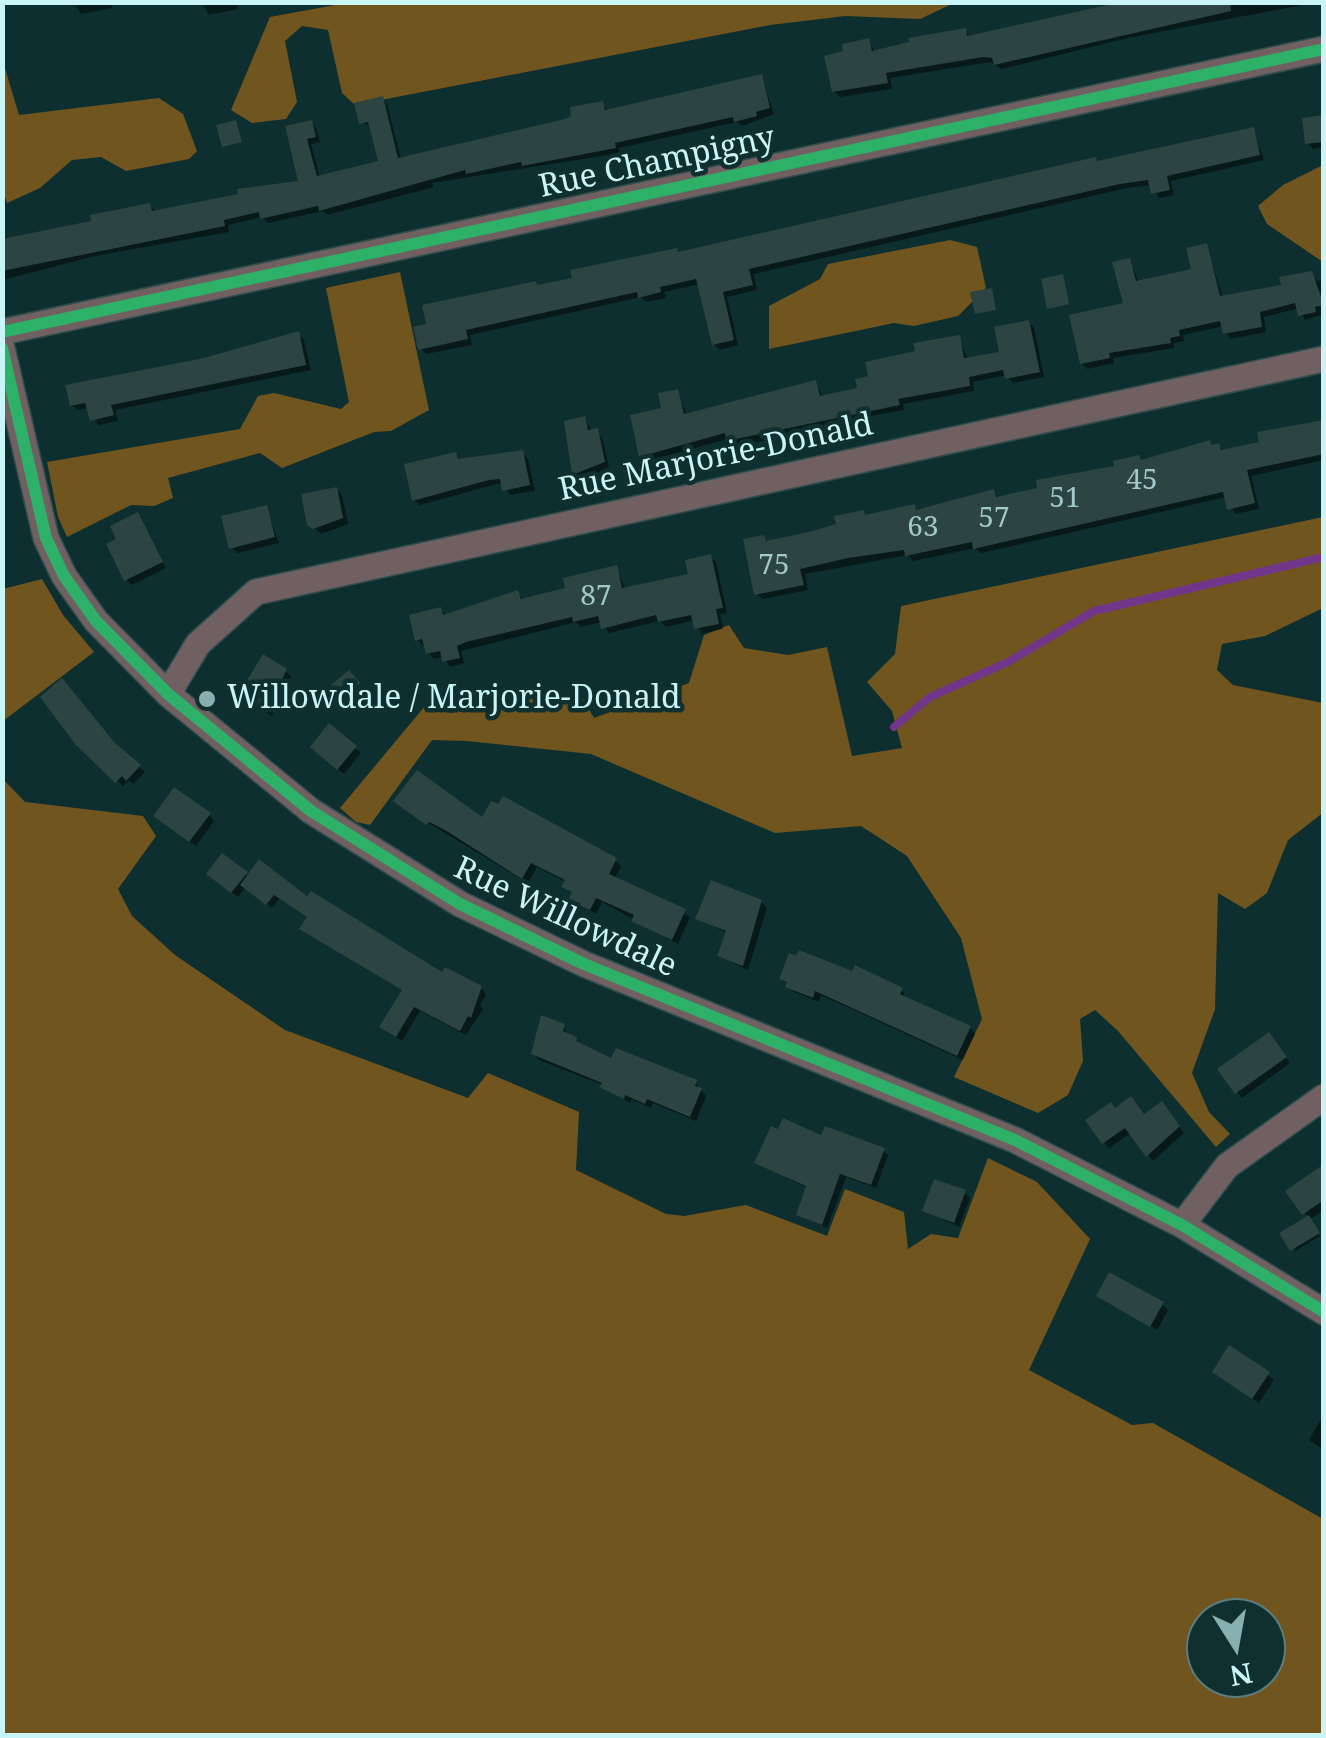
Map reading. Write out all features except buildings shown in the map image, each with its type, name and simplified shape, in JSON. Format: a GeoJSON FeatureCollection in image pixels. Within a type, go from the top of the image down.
{"type":"FeatureCollection","features":[{"type":"Feature","properties":{"kind":"street","name":"Rue Champigny"},"geometry":{"type":"LineString","coordinates":[[2,332],[1324,49]]}},
{"type":"Feature","properties":{"kind":"street","name":"Rue Willowdale"},"geometry":{"type":"LineString","coordinates":[[2,348],[46,538],[64,576],[96,621],[168,694],[312,811],[460,904],[613,976],[1015,1140],[1182,1225],[1324,1312]]}},
{"type":"Feature","properties":{"kind":"street","name":"Rue Marjorie-Donald"},"geometry":{"type":"LineString","coordinates":[[168,694],[198,644],[256,592],[1324,358]]}},
{"type":"Feature","properties":{"kind":"street"},"geometry":{"type":"LineString","coordinates":[[1182,1225],[1228,1166],[1324,1097]]}},
{"type":"Feature","properties":{"kind":"shaded area"},"geometry":{"type":"Polygon","coordinates":[[[346,3],[954,3],[920,19],[845,16],[770,25],[355,105],[342,93],[328,30],[302,26],[285,41],[297,102],[286,119],[252,123],[231,110],[270,17],[346,3]]]}},
{"type":"Feature","properties":{"kind":"shaded area"},"geometry":{"type":"Polygon","coordinates":[[[2,58],[19,115],[159,98],[183,114],[197,151],[189,159],[126,171],[101,157],[72,160],[40,188],[7,203],[2,187],[2,58]]]}},
{"type":"Feature","properties":{"kind":"shaded area"},"geometry":{"type":"Polygon","coordinates":[[[1323,165],[1323,262],[1267,224],[1258,206],[1283,185],[1323,165]]]}},
{"type":"Feature","properties":{"kind":"shaded area"},"geometry":{"type":"Polygon","coordinates":[[[950,240],[977,247],[986,288],[958,316],[914,326],[894,323],[769,349],[769,306],[820,279],[828,264],[950,240]]]}},
{"type":"Feature","properties":{"kind":"shaded area"},"geometry":{"type":"Polygon","coordinates":[[[400,272],[429,410],[391,431],[374,432],[282,468],[260,453],[168,478],[173,498],[154,506],[131,505],[67,537],[58,517],[47,462],[240,429],[258,396],[274,393],[341,409],[349,402],[326,288],[400,272]]]}},
{"type":"Feature","properties":{"kind":"shaded area"},"geometry":{"type":"Polygon","coordinates":[[[1323,517],[1323,608],[1265,636],[1222,644],[1217,670],[1233,685],[1323,703],[1324,812],[1288,840],[1267,893],[1245,909],[1218,893],[1215,1009],[1192,1073],[1209,1112],[1230,1134],[1216,1147],[1118,1031],[1095,1010],[1080,1019],[1083,1061],[1068,1095],[1038,1113],[954,1077],[982,1019],[961,938],[907,856],[861,826],[775,833],[591,754],[467,741],[432,740],[370,825],[356,822],[340,808],[425,706],[451,713],[552,689],[583,699],[594,718],[689,683],[704,635],[729,625],[744,648],[788,655],[827,647],[852,756],[902,748],[892,711],[867,682],[895,654],[901,606],[1323,517]]]}},
{"type":"Feature","properties":{"kind":"shaded area"},"geometry":{"type":"Polygon","coordinates":[[[42,579],[63,615],[94,652],[3,721],[3,589],[42,579]]]}},
{"type":"Feature","properties":{"kind":"shaded area"},"geometry":{"type":"Polygon","coordinates":[[[2,778],[25,802],[143,816],[156,836],[118,889],[132,916],[175,955],[285,1030],[468,1098],[488,1073],[579,1112],[576,1170],[666,1214],[684,1216],[746,1205],[827,1236],[845,1189],[904,1212],[908,1249],[931,1234],[958,1238],[988,1158],[1037,1182],[1090,1239],[1029,1370],[1132,1425],[1153,1423],[1323,1519],[1323,1735],[3,1735],[2,778]]]}},
{"type":"Feature","properties":{"kind":"waterway"},"geometry":{"type":"LineString","coordinates":[[894,727],[930,697],[1008,662],[1094,611],[1324,557]]}},
{"type":"Feature","properties":{"kind":"cycle path"},"geometry":{"type":"LineString","coordinates":[[2,332],[1324,49]]}},
{"type":"Feature","properties":{"kind":"cycle path"},"geometry":{"type":"LineString","coordinates":[[2,348],[46,538],[64,576],[96,621],[168,694],[311,811],[460,904],[584,964],[1015,1140],[1182,1225],[1324,1312]]}},
{"type":"Feature","properties":{"kind":"place","name":"Willowdale / Marjorie-Donald"},"geometry":{"type":"Point","coordinates":[207,699]}}]}
